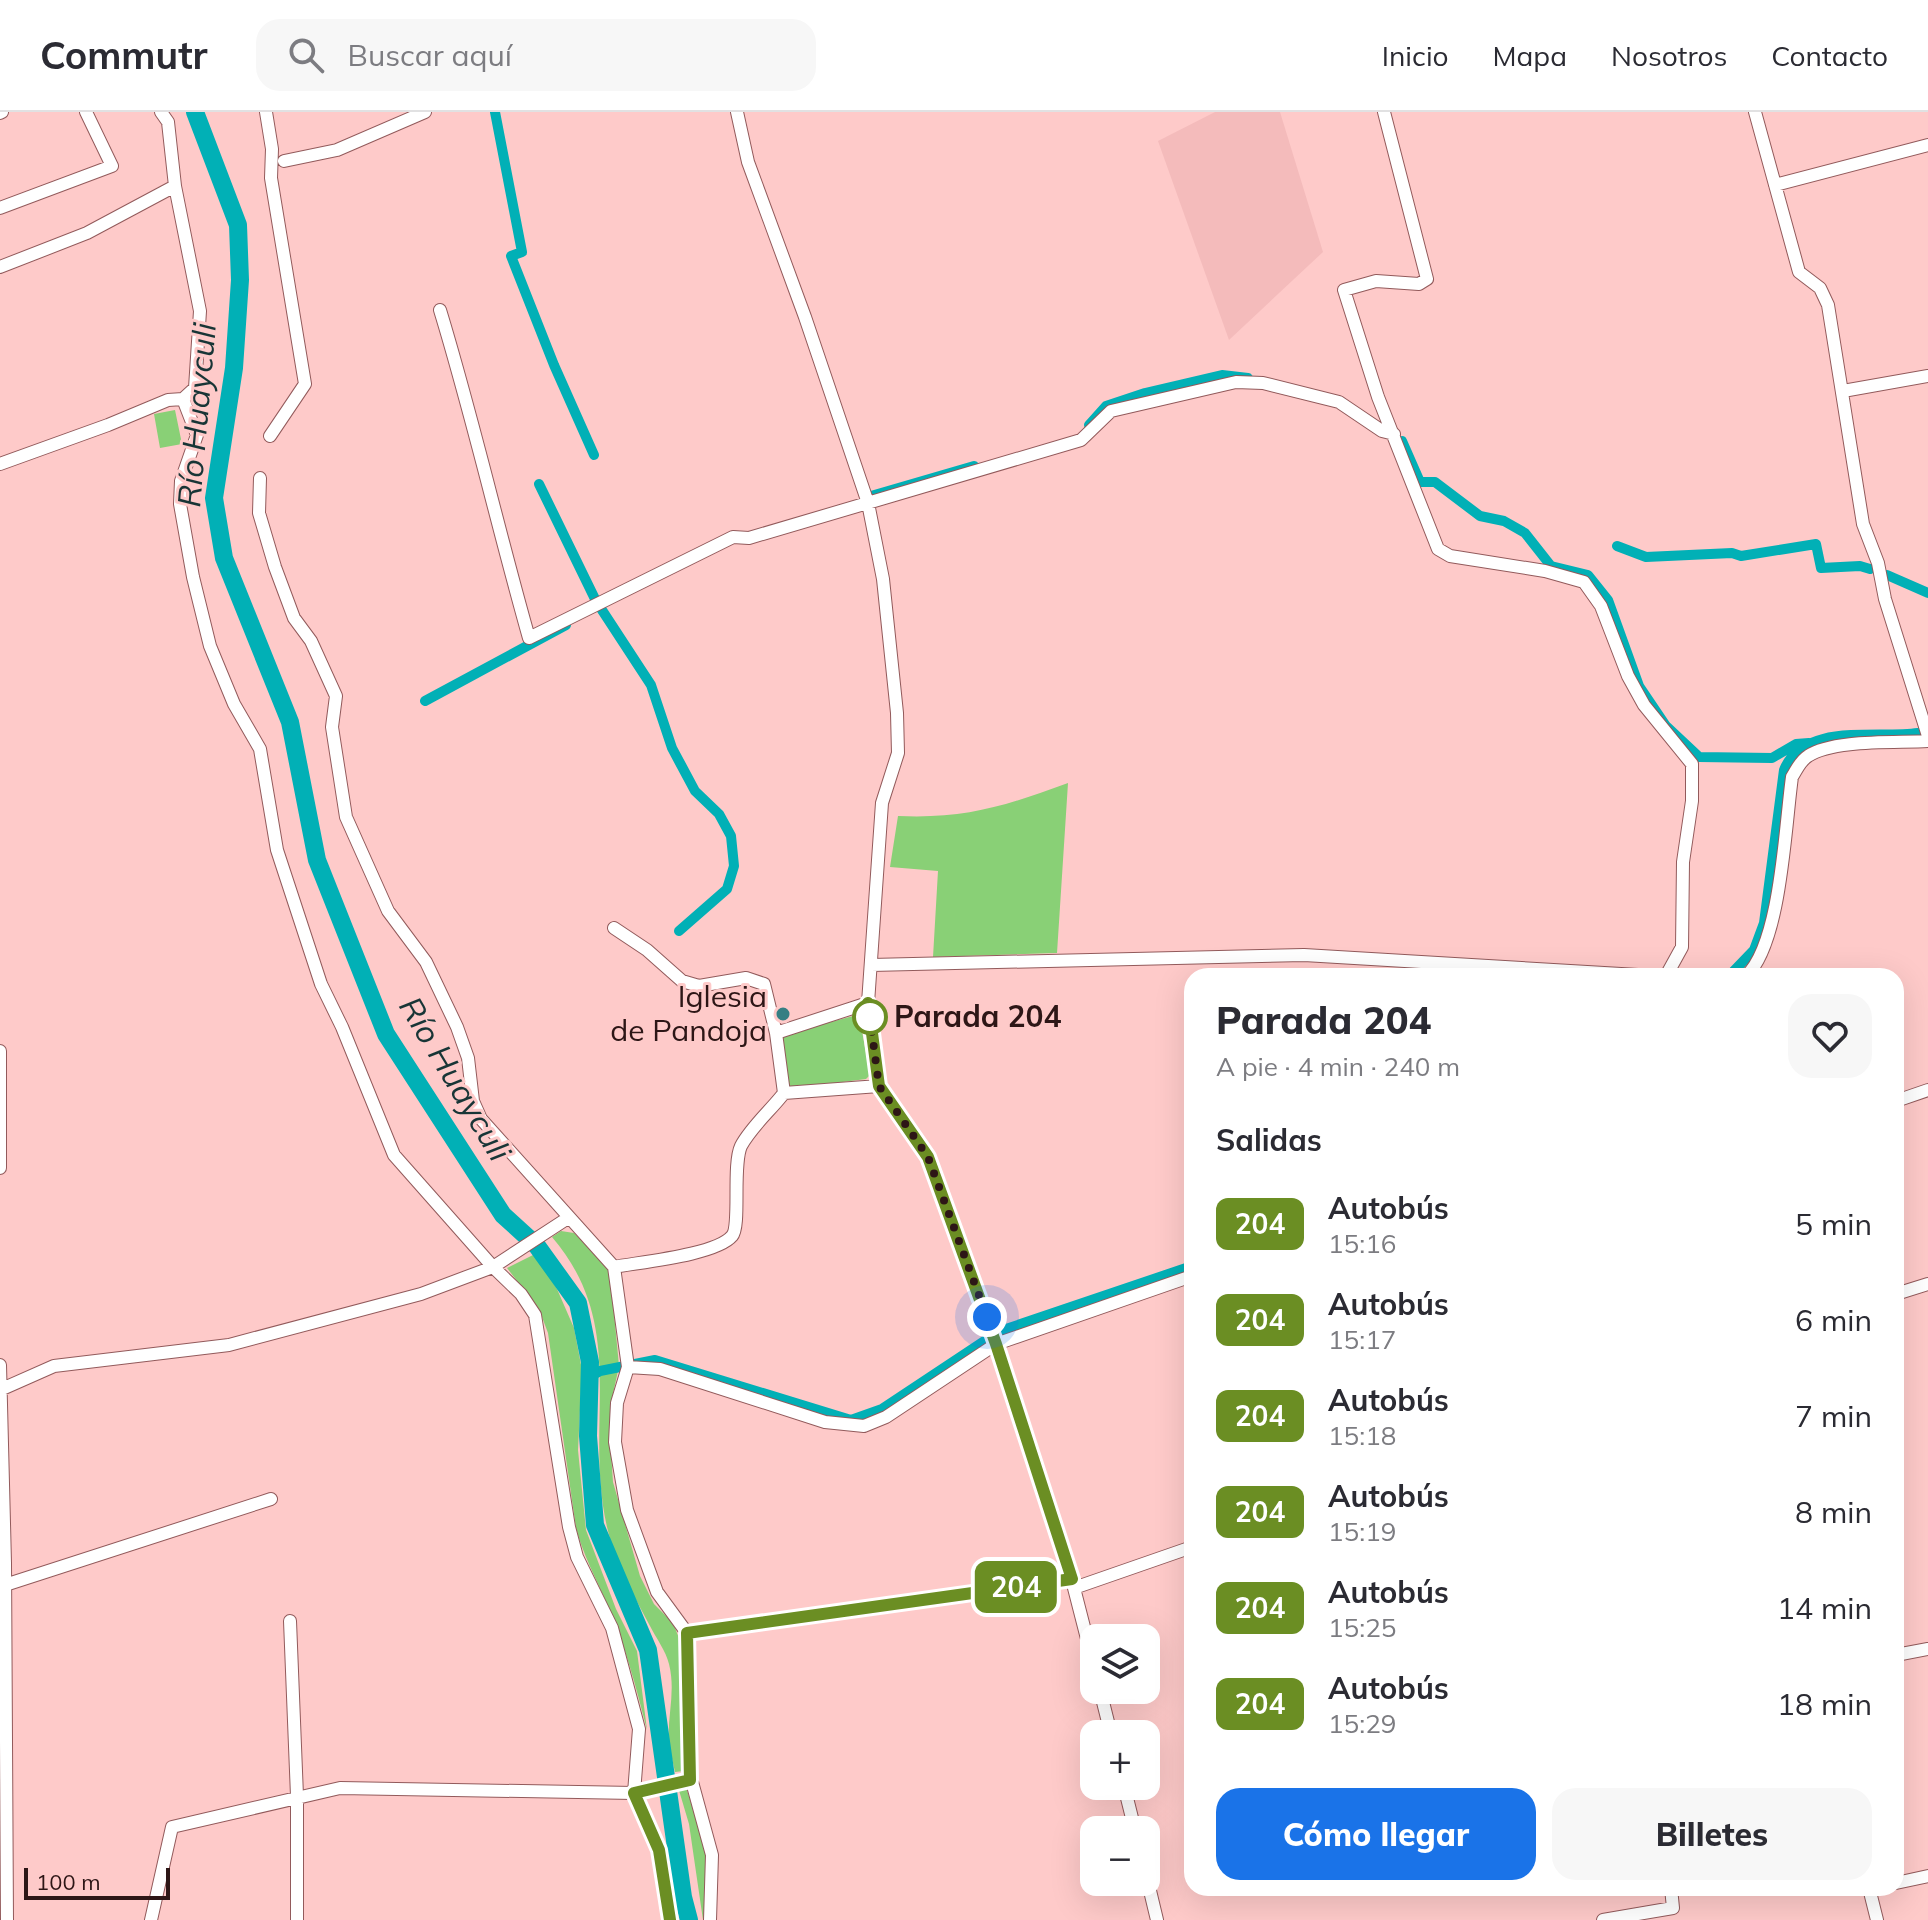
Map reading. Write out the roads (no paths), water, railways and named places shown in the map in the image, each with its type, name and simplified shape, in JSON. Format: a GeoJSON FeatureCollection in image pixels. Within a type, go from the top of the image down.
{"type":"FeatureCollection","features":[{"type":"Feature","properties":{"kind":"street"},"geometry":{"type":"LineString","coordinates":[[0,201],[0,208],[112,166],[86,112]]}},
{"type":"Feature","properties":{"kind":"street"},"geometry":{"type":"LineString","coordinates":[[0,464],[168,400],[183,399],[195,388],[200,311],[175,186],[168,122],[161,112]]}},
{"type":"Feature","properties":{"kind":"street"},"geometry":{"type":"LineString","coordinates":[[266,112],[272,149],[271,178],[305,384],[270,436]]}},
{"type":"Feature","properties":{"kind":"street"},"geometry":{"type":"LineString","coordinates":[[284,161],[337,150],[425,112]]}},
{"type":"Feature","properties":{"kind":"street"},"geometry":{"type":"LineString","coordinates":[[737,112],[748,162],[868,503],[889,618],[898,753],[882,803],[868,1003],[879,1086],[928,1157],[996,1344],[1083,1624]]}},
{"type":"Feature","properties":{"kind":"street"},"geometry":{"type":"LineString","coordinates":[[1384,112],[1427,279],[1419,284],[1376,281],[1344,290],[1438,549],[1450,556],[1545,571],[1584,582],[1601,606],[1628,676],[1644,705],[1692,764],[1692,801],[1683,862],[1682,947],[1670,968]]}},
{"type":"Feature","properties":{"kind":"street"},"geometry":{"type":"LineString","coordinates":[[1755,112],[1799,272],[1820,288],[1828,305],[1863,524],[1878,563],[1885,599],[1928,739],[1830,747],[1809,755],[1800,764],[1792,777],[1770,934],[1755,968]]}},
{"type":"Feature","properties":{"kind":"street"},"geometry":{"type":"LineString","coordinates":[[1775,185],[1928,145]]}},
{"type":"Feature","properties":{"kind":"street"},"geometry":{"type":"LineString","coordinates":[[0,267],[87,233],[175,186]]}},
{"type":"Feature","properties":{"kind":"street"},"geometry":{"type":"LineString","coordinates":[[440,310],[471,411],[486,485],[529,638],[733,537],[749,538],[1081,440],[1111,411],[1236,382],[1263,383],[1339,402],[1382,431],[1394,434]]}},
{"type":"Feature","properties":{"kind":"street"},"geometry":{"type":"LineString","coordinates":[[1843,391],[1928,376]]}},
{"type":"Feature","properties":{"kind":"street"},"geometry":{"type":"LineString","coordinates":[[183,399],[197,435],[181,481],[180,504],[193,577],[210,646],[234,704],[260,749],[277,850],[321,984],[342,1027],[394,1155],[493,1267],[521,1294],[535,1315],[569,1527],[577,1557],[612,1628],[639,1729],[639,1791],[659,1850],[670,1920]]}},
{"type":"Feature","properties":{"kind":"street"},"geometry":{"type":"LineString","coordinates":[[260,478],[259,513],[275,567],[294,618],[311,641],[336,696],[332,727],[346,817],[388,911],[426,962],[457,1027],[468,1058],[473,1101],[481,1119],[614,1267],[628,1367],[617,1403],[615,1442],[627,1510],[657,1592],[687,1633],[685,1781],[712,1855],[710,1920]]}},
{"type":"Feature","properties":{"kind":"street"},"geometry":{"type":"LineString","coordinates":[[614,928],[647,950],[682,981],[699,986],[746,978],[764,984],[776,1033],[784,1093]]}},
{"type":"Feature","properties":{"kind":"street"},"geometry":{"type":"LineString","coordinates":[[871,965],[1304,955],[1521,968]]}},
{"type":"Feature","properties":{"kind":"street"},"geometry":{"type":"LineString","coordinates":[[776,1033],[868,1003]]}},
{"type":"Feature","properties":{"kind":"street"},"geometry":{"type":"LineString","coordinates":[[0,1051],[0,1168]]}},
{"type":"Feature","properties":{"kind":"street"},"geometry":{"type":"LineString","coordinates":[[614,1267],[716,1247],[732,1237],[737,1227],[734,1194],[740,1147],[784,1093],[879,1086]]}},
{"type":"Feature","properties":{"kind":"street"},"geometry":{"type":"LineString","coordinates":[[1904,1098],[1928,1090]]}},
{"type":"Feature","properties":{"kind":"street"},"geometry":{"type":"LineString","coordinates":[[2,1389],[54,1366],[239,1343],[421,1294],[493,1267],[568,1218]]}},
{"type":"Feature","properties":{"kind":"street"},"geometry":{"type":"LineString","coordinates":[[628,1367],[660,1369],[825,1422],[864,1426],[886,1417],[996,1344],[1184,1279]]}},
{"type":"Feature","properties":{"kind":"street"},"geometry":{"type":"LineString","coordinates":[[1904,1292],[1928,1284]]}},
{"type":"Feature","properties":{"kind":"street"},"geometry":{"type":"LineString","coordinates":[[0,1365],[7,1920]]}},
{"type":"Feature","properties":{"kind":"street"},"geometry":{"type":"LineString","coordinates":[[5,1585],[271,1499]]}},
{"type":"Feature","properties":{"kind":"street"},"geometry":{"type":"LineString","coordinates":[[687,1633],[1073,1584],[1184,1549]]}},
{"type":"Feature","properties":{"kind":"street"},"geometry":{"type":"LineString","coordinates":[[290,1621],[297,1796],[297,1920]]}},
{"type":"Feature","properties":{"kind":"street"},"geometry":{"type":"LineString","coordinates":[[1904,1654],[1928,1649]]}},
{"type":"Feature","properties":{"kind":"street"},"geometry":{"type":"LineString","coordinates":[[151,1920],[172,1827],[340,1788],[639,1791],[685,1781]]}},
{"type":"Feature","properties":{"kind":"street"},"geometry":{"type":"LineString","coordinates":[[1904,1881],[1928,1876]]}},
{"type":"Feature","properties":{"kind":"street"},"geometry":{"type":"LineString","coordinates":[[1151,1896],[1157,1920]]}},
{"type":"Feature","properties":{"kind":"street"},"geometry":{"type":"LineString","coordinates":[[1603,1920],[1673,1908],[1672,1896]]}},
{"type":"Feature","properties":{"kind":"street"},"geometry":{"type":"LineString","coordinates":[[1872,1896],[1877,1920]]}},
{"type":"Feature","properties":{"kind":"waterway","name":"Río Huayculi"},"geometry":{"type":"LineString","coordinates":[[195,112],[238,225],[240,280],[234,368],[214,498],[224,558],[290,722],[317,860],[386,1034],[503,1215],[537,1246],[578,1303],[590,1362],[588,1436],[595,1525],[648,1650],[683,1897],[689,1920]]}},
{"type":"Feature","properties":{"kind":"waterway"},"geometry":{"type":"LineString","coordinates":[[495,112],[522,252],[511,256],[594,455]]}},
{"type":"Feature","properties":{"kind":"waterway"},"geometry":{"type":"LineString","coordinates":[[1089,425],[1106,406],[1145,393],[1222,375],[1248,378]]}},
{"type":"Feature","properties":{"kind":"waterway"},"geometry":{"type":"LineString","coordinates":[[1402,441],[1420,482],[1435,482],[1480,516],[1504,521],[1525,533],[1551,566],[1588,575],[1608,600],[1639,686],[1666,726],[1699,757],[1772,758],[1796,744],[1809,743]]}},
{"type":"Feature","properties":{"kind":"waterway"},"geometry":{"type":"LineString","coordinates":[[871,496],[974,466]]}},
{"type":"Feature","properties":{"kind":"waterway"},"geometry":{"type":"LineString","coordinates":[[539,484],[595,599]]}},
{"type":"Feature","properties":{"kind":"waterway"},"geometry":{"type":"LineString","coordinates":[[1617,546],[1646,557],[1732,553],[1741,556],[1816,544],[1821,568],[1860,566],[1870,569]]}},
{"type":"Feature","properties":{"kind":"waterway"},"geometry":{"type":"LineString","coordinates":[[1887,575],[1928,593]]}},
{"type":"Feature","properties":{"kind":"waterway"},"geometry":{"type":"LineString","coordinates":[[600,607],[651,685],[672,748],[695,791],[719,814],[731,836],[734,866],[727,889],[679,931]]}},
{"type":"Feature","properties":{"kind":"waterway"},"geometry":{"type":"LineString","coordinates":[[425,701],[566,625]]}},
{"type":"Feature","properties":{"kind":"waterway"},"geometry":{"type":"LineString","coordinates":[[1737,968],[1754,950],[1764,923],[1784,770],[1793,755],[1807,745],[1824,739],[1918,733]]}},
{"type":"Feature","properties":{"kind":"waterway"},"geometry":{"type":"LineString","coordinates":[[1000,1331],[1184,1269]]}},
{"type":"Feature","properties":{"kind":"waterway"},"geometry":{"type":"LineString","coordinates":[[589,1377],[600,1371],[655,1360],[851,1420],[882,1409],[986,1340]]}},
{"type":"Feature","properties":{"kind":"place","name":"Iglesia de Pandoja"},"geometry":{"type":"Point","coordinates":[783,1014]}},
{"type":"Feature","properties":{"kind":"place","name":"Parada 204"},"geometry":{"type":"Point","coordinates":[870,1017]}}]}
